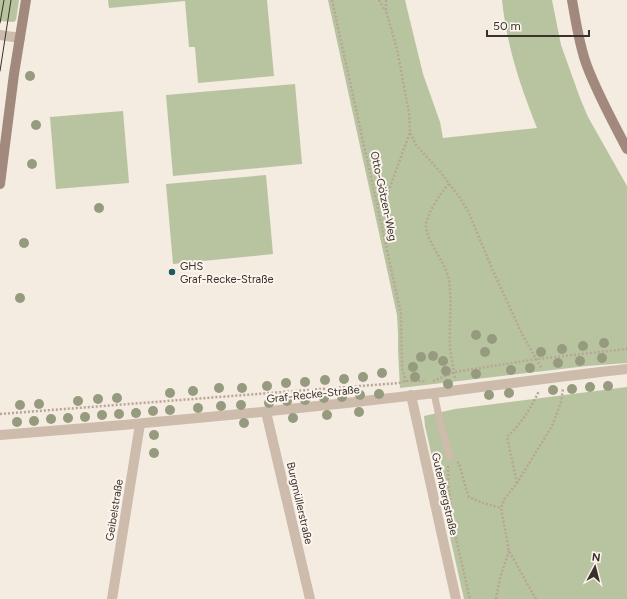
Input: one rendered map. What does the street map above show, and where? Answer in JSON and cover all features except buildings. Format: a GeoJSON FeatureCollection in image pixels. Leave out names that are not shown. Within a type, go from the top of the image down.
{"type":"FeatureCollection","features":[{"type":"Feature","properties":{"kind":"main road"},"geometry":{"type":"LineString","coordinates":[[0,184],[26,0]]}},
{"type":"Feature","properties":{"kind":"main road"},"geometry":{"type":"LineString","coordinates":[[572,0],[580,41],[587,66],[608,114],[627,149]]}},
{"type":"Feature","properties":{"kind":"street"},"geometry":{"type":"LineString","coordinates":[[0,35],[20,38]]}},
{"type":"Feature","properties":{"kind":"street","name":"Graf-Recke-Straße"},"geometry":{"type":"LineString","coordinates":[[0,435],[266,412],[627,369]]}},
{"type":"Feature","properties":{"kind":"street","name":"Gutenbergstraße"},"geometry":{"type":"LineString","coordinates":[[410,395],[456,599]]}},
{"type":"Feature","properties":{"kind":"street","name":"Burgmüllerstraße"},"geometry":{"type":"LineString","coordinates":[[266,412],[310,599]]}},
{"type":"Feature","properties":{"kind":"street","name":"Geibelstraße"},"geometry":{"type":"LineString","coordinates":[[112,599],[140,424]]}},
{"type":"Feature","properties":{"kind":"lane"},"geometry":{"type":"LineString","coordinates":[[434,393],[441,426],[450,456]]}},
{"type":"Feature","properties":{"kind":"path","name":"Otto-Götzen-Weg"},"geometry":{"type":"LineString","coordinates":[[332,0],[401,314],[402,368],[410,395]]}},
{"type":"Feature","properties":{"kind":"path"},"geometry":{"type":"LineString","coordinates":[[379,0],[386,11]]}},
{"type":"Feature","properties":{"kind":"path"},"geometry":{"type":"LineString","coordinates":[[386,0],[386,11],[397,49],[409,113],[410,132],[416,145],[460,198],[469,213],[493,271],[523,336],[537,359],[546,378],[532,405],[517,427],[507,437],[517,483]]}},
{"type":"Feature","properties":{"kind":"path"},"geometry":{"type":"LineString","coordinates":[[378,204],[389,190],[410,132]]}},
{"type":"Feature","properties":{"kind":"path"},"geometry":{"type":"LineString","coordinates":[[449,184],[444,189],[431,211],[426,226],[429,237],[440,257],[448,279],[451,359],[454,372],[455,390]]}},
{"type":"Feature","properties":{"kind":"path"},"geometry":{"type":"LineString","coordinates":[[0,414],[391,384],[406,381],[432,381],[454,372],[537,359],[627,349]]}},
{"type":"Feature","properties":{"kind":"path"},"geometry":{"type":"LineString","coordinates":[[536,599],[509,551],[501,508],[505,498],[517,483],[552,426],[561,403],[564,376]]}},
{"type":"Feature","properties":{"kind":"path"},"geometry":{"type":"LineString","coordinates":[[470,599],[451,512],[448,489],[448,466],[450,456],[459,463],[469,497],[501,508]]}},
{"type":"Feature","properties":{"kind":"path"},"geometry":{"type":"LineString","coordinates":[[496,599],[500,578],[509,551]]}},
{"type":"Feature","properties":{"kind":"green space"},"geometry":{"type":"Polygon","coordinates":[[[0,0],[19,0],[16,20],[14,22],[0,21],[0,0]]]}},
{"type":"Feature","properties":{"kind":"green space"},"geometry":{"type":"Polygon","coordinates":[[[108,0],[267,0],[274,76],[198,83],[195,47],[189,47],[185,1],[109,8],[108,0]]]}},
{"type":"Feature","properties":{"kind":"green space"},"geometry":{"type":"Polygon","coordinates":[[[328,0],[405,0],[423,74],[440,122],[443,138],[537,128],[515,66],[507,34],[502,0],[552,0],[561,45],[580,98],[588,117],[627,186],[627,363],[587,366],[400,388],[397,315],[328,0]]]}},
{"type":"Feature","properties":{"kind":"green space"},"geometry":{"type":"Polygon","coordinates":[[[295,84],[302,164],[173,176],[166,95],[295,84]]]}},
{"type":"Feature","properties":{"kind":"green space"},"geometry":{"type":"Polygon","coordinates":[[[123,111],[129,183],[56,189],[50,117],[123,111]]]}},
{"type":"Feature","properties":{"kind":"green space"},"geometry":{"type":"Polygon","coordinates":[[[266,175],[273,254],[173,264],[166,184],[266,175]]]}},
{"type":"Feature","properties":{"kind":"green space"},"geometry":{"type":"Polygon","coordinates":[[[627,387],[627,599],[464,599],[424,416],[455,409],[627,387]]]}},
{"type":"Feature","properties":{"kind":"tram line"},"geometry":{"type":"LineString","coordinates":[[0,23],[4,0]]}},
{"type":"Feature","properties":{"kind":"tram line"},"geometry":{"type":"LineString","coordinates":[[0,71],[11,0]]}},
{"type":"Feature","properties":{"kind":"place","name":"GHS Graf-Recke-Straße"},"geometry":{"type":"Point","coordinates":[172,272]}}]}
